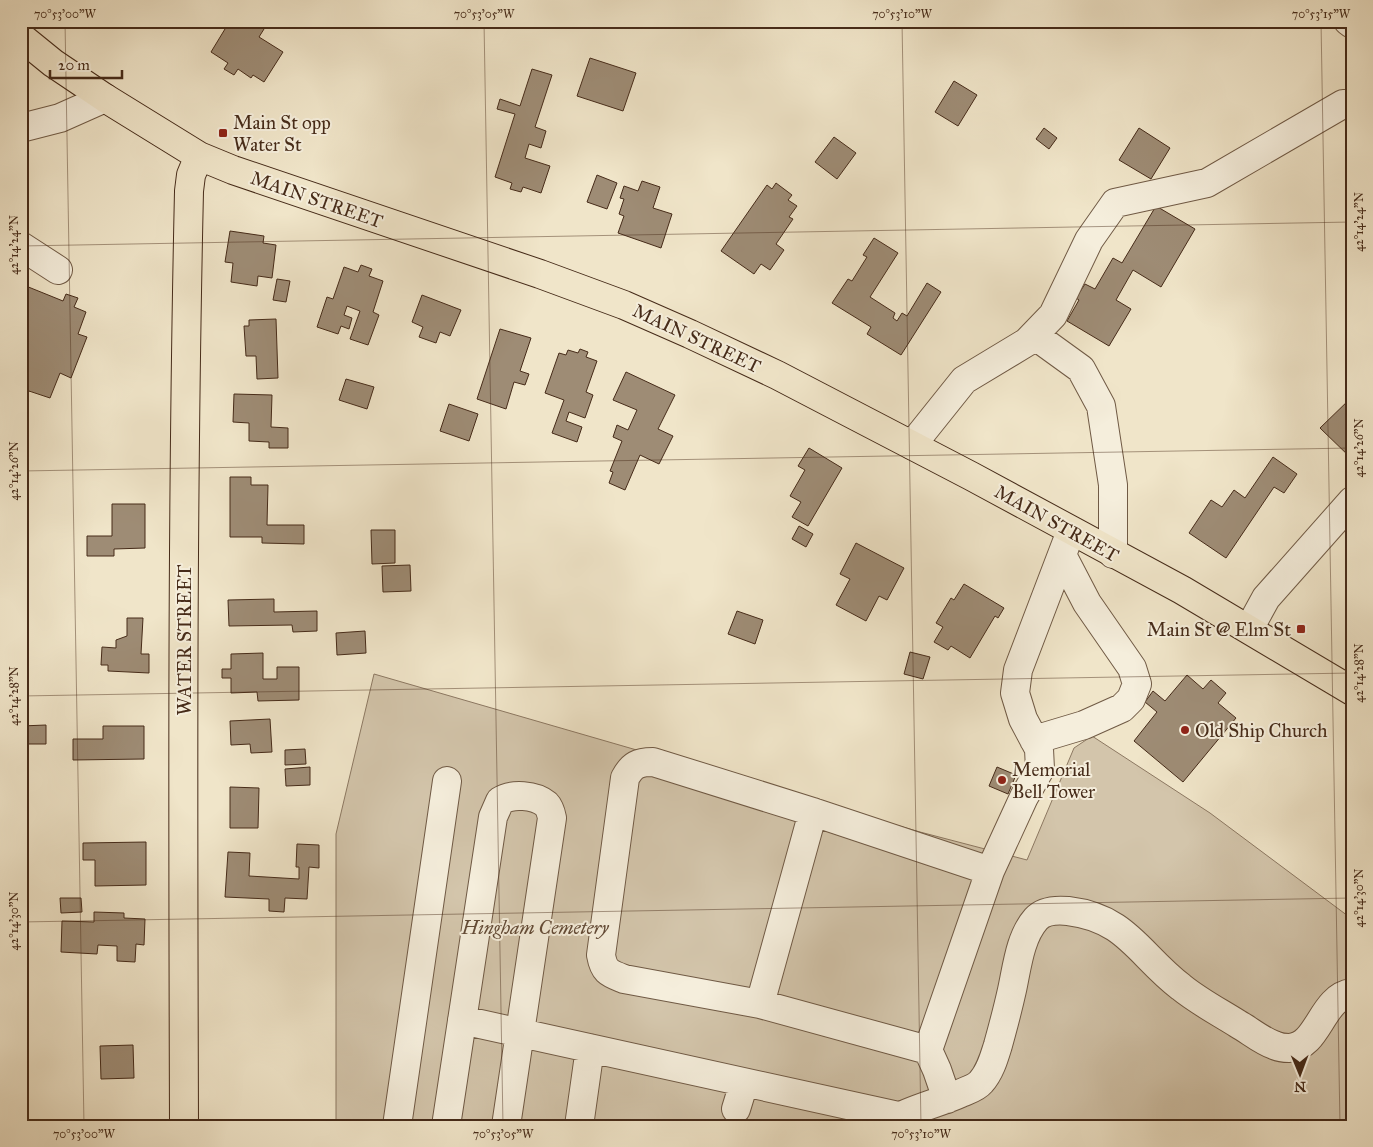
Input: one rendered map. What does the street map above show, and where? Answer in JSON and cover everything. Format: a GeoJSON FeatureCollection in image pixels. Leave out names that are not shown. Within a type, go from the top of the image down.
{"type":"FeatureCollection","features":[{"type":"Feature","properties":{"kind":"main road","name":"MAIN STREET"},"geometry":{"type":"LineString","coordinates":[[21,37],[53,63],[105,98],[199,156],[233,170],[540,274],[624,305],[777,375],[912,445],[1066,543],[1113,554],[1249,629],[1351,689]]}},
{"type":"Feature","properties":{"kind":"main road","name":"WATER STREET"},"geometry":{"type":"LineString","coordinates":[[184,1126],[185,372],[189,191],[191,175],[199,156]]}},
{"type":"Feature","properties":{"kind":"street"},"geometry":{"type":"LineString","coordinates":[[1348,21],[1352,24]]}},
{"type":"Feature","properties":{"kind":"street"},"geometry":{"type":"LineString","coordinates":[[21,128],[60,118],[105,98]]}},
{"type":"Feature","properties":{"kind":"street"},"geometry":{"type":"LineString","coordinates":[[912,445],[964,380],[1027,342],[1054,315],[1089,240],[1115,203],[1207,183],[1343,104],[1352,104]]}},
{"type":"Feature","properties":{"kind":"street"},"geometry":{"type":"LineString","coordinates":[[21,246],[58,270]]}},
{"type":"Feature","properties":{"kind":"street"},"geometry":{"type":"LineString","coordinates":[[1034,334],[1081,369],[1101,406],[1113,485],[1113,554]]}},
{"type":"Feature","properties":{"kind":"street"},"geometry":{"type":"LineString","coordinates":[[1249,629],[1266,598],[1352,501]]}},
{"type":"Feature","properties":{"kind":"street"},"geometry":{"type":"LineString","coordinates":[[947,1099],[928,1050],[990,871],[1024,797],[1040,769],[1039,749],[1022,719],[1015,693],[1018,670],[1066,543]]}},
{"type":"Feature","properties":{"kind":"street"},"geometry":{"type":"LineString","coordinates":[[1034,740],[1084,725],[1122,708],[1131,699],[1137,684],[1132,668],[1087,602],[1066,543]]}},
{"type":"Feature","properties":{"kind":"street"},"geometry":{"type":"LineString","coordinates":[[928,1050],[760,1004],[624,979],[610,974],[603,965],[601,955],[625,778],[629,770],[636,764],[652,762],[813,812],[990,871]]}},
{"type":"Feature","properties":{"kind":"street"},"geometry":{"type":"LineString","coordinates":[[397,1126],[447,781]]}},
{"type":"Feature","properties":{"kind":"street"},"geometry":{"type":"LineString","coordinates":[[446,1126],[496,809],[500,801],[514,796],[545,803],[549,808],[552,818],[552,828],[506,1126]]}},
{"type":"Feature","properties":{"kind":"street"},"geometry":{"type":"LineString","coordinates":[[760,1004],[813,812]]}},
{"type":"Feature","properties":{"kind":"street"},"geometry":{"type":"LineString","coordinates":[[462,1020],[744,1083],[892,1121],[973,1088],[986,1075],[1005,1020],[1022,948],[1037,918],[1047,912],[1058,910],[1078,912],[1102,920],[1120,929],[1182,988],[1272,1045],[1290,1048],[1306,1041],[1326,1011],[1337,1000],[1352,994]]}},
{"type":"Feature","properties":{"kind":"street"},"geometry":{"type":"LineString","coordinates":[[579,1126],[590,1048]]}},
{"type":"Feature","properties":{"kind":"street"},"geometry":{"type":"LineString","coordinates":[[736,1109],[744,1083]]}},
{"type":"Feature","properties":{"kind":"green space","name":"Hingham Cemetery"},"geometry":{"type":"Polygon","coordinates":[[[374,674],[920,832],[1027,860],[1074,748],[1092,736],[1210,813],[1352,919],[1352,1126],[336,1126],[336,834],[374,674]]]}},
{"type":"Feature","properties":{"kind":"building"},"geometry":{"type":"Polygon","coordinates":[[[221,21],[269,21],[259,37],[283,52],[264,82],[253,75],[251,78],[238,69],[234,75],[224,69],[228,63],[211,52],[225,29],[219,25],[221,21]]]}},
{"type":"Feature","properties":{"kind":"building"},"geometry":{"type":"Polygon","coordinates":[[[590,58],[636,73],[623,111],[577,96],[590,58]]]}},
{"type":"Feature","properties":{"kind":"building"},"geometry":{"type":"Polygon","coordinates":[[[532,69],[552,75],[535,127],[546,131],[541,148],[529,144],[525,158],[550,166],[541,193],[523,187],[521,192],[510,189],[512,183],[495,177],[515,114],[497,109],[500,99],[520,106],[532,69]]]}},
{"type":"Feature","properties":{"kind":"building"},"geometry":{"type":"Polygon","coordinates":[[[954,81],[977,95],[958,126],[935,112],[954,81]]]}},
{"type":"Feature","properties":{"kind":"building"},"geometry":{"type":"Polygon","coordinates":[[[1044,128],[1057,138],[1049,149],[1036,139],[1044,128]]]}},
{"type":"Feature","properties":{"kind":"building"},"geometry":{"type":"Polygon","coordinates":[[[1139,128],[1170,148],[1151,179],[1119,160],[1139,128]]]}},
{"type":"Feature","properties":{"kind":"building"},"geometry":{"type":"Polygon","coordinates":[[[834,137],[856,153],[837,179],[815,162],[834,137]]]}},
{"type":"Feature","properties":{"kind":"building"},"geometry":{"type":"Polygon","coordinates":[[[597,175],[617,183],[607,209],[587,202],[597,175]]]}},
{"type":"Feature","properties":{"kind":"building"},"geometry":{"type":"Polygon","coordinates":[[[642,181],[660,187],[653,208],[672,214],[661,248],[618,233],[624,216],[619,214],[624,199],[620,198],[624,186],[638,191],[642,181]]]}},
{"type":"Feature","properties":{"kind":"building"},"geometry":{"type":"Polygon","coordinates":[[[776,183],[792,195],[788,200],[797,206],[789,217],[793,219],[776,244],[784,250],[770,270],[761,264],[754,274],[721,251],[767,185],[772,189],[776,183]]]}},
{"type":"Feature","properties":{"kind":"building"},"geometry":{"type":"Polygon","coordinates":[[[1156,206],[1195,229],[1161,287],[1133,270],[1116,300],[1131,309],[1109,346],[1067,321],[1079,300],[1076,298],[1085,284],[1095,289],[1113,258],[1122,263],[1156,206]]]}},
{"type":"Feature","properties":{"kind":"building"},"geometry":{"type":"Polygon","coordinates":[[[230,231],[264,236],[263,243],[276,245],[272,278],[258,276],[257,286],[231,282],[233,263],[225,262],[230,231]]]}},
{"type":"Feature","properties":{"kind":"building"},"geometry":{"type":"Polygon","coordinates":[[[874,238],[898,253],[870,297],[895,313],[893,318],[897,321],[902,313],[907,316],[927,283],[941,292],[901,355],[867,334],[871,327],[832,303],[848,279],[852,281],[867,257],[863,255],[874,238]]]}},
{"type":"Feature","properties":{"kind":"building"},"geometry":{"type":"Polygon","coordinates":[[[361,265],[372,269],[369,276],[383,281],[373,312],[379,315],[368,345],[350,339],[360,311],[347,306],[344,315],[352,318],[349,329],[341,326],[338,334],[317,327],[327,297],[333,299],[344,267],[358,272],[361,265]]]}},
{"type":"Feature","properties":{"kind":"building"},"geometry":{"type":"Polygon","coordinates":[[[277,279],[290,281],[286,302],[273,300],[277,279]]]}},
{"type":"Feature","properties":{"kind":"building"},"geometry":{"type":"Polygon","coordinates":[[[21,284],[63,301],[66,294],[78,298],[74,307],[86,312],[78,334],[87,337],[71,378],[60,373],[50,398],[29,391],[21,412],[21,284]]]}},
{"type":"Feature","properties":{"kind":"building"},"geometry":{"type":"Polygon","coordinates":[[[422,295],[461,310],[450,336],[440,332],[436,343],[419,337],[423,327],[412,322],[422,295]]]}},
{"type":"Feature","properties":{"kind":"building"},"geometry":{"type":"Polygon","coordinates":[[[276,319],[278,378],[257,379],[256,356],[246,356],[244,326],[249,326],[249,320],[276,319]]]}},
{"type":"Feature","properties":{"kind":"building"},"geometry":{"type":"Polygon","coordinates":[[[500,329],[531,338],[520,371],[529,374],[525,385],[514,382],[506,409],[477,399],[500,329]]]}},
{"type":"Feature","properties":{"kind":"building"},"geometry":{"type":"Polygon","coordinates":[[[580,349],[588,352],[586,357],[597,361],[586,392],[593,395],[585,418],[569,412],[566,421],[582,427],[577,442],[552,433],[564,400],[545,393],[559,353],[566,355],[568,350],[578,353],[580,349]]]}},
{"type":"Feature","properties":{"kind":"building"},"geometry":{"type":"Polygon","coordinates":[[[626,372],[675,395],[658,429],[673,436],[659,464],[640,455],[625,490],[609,483],[613,472],[610,471],[622,441],[613,437],[617,425],[628,430],[637,410],[613,400],[626,372]]]}},
{"type":"Feature","properties":{"kind":"building"},"geometry":{"type":"Polygon","coordinates":[[[346,379],[374,387],[367,409],[339,400],[346,379]]]}},
{"type":"Feature","properties":{"kind":"building"},"geometry":{"type":"Polygon","coordinates":[[[234,394],[272,395],[271,427],[288,428],[288,448],[269,448],[269,442],[249,441],[249,423],[233,422],[234,394]]]}},
{"type":"Feature","properties":{"kind":"building"},"geometry":{"type":"Polygon","coordinates":[[[1352,397],[1352,459],[1320,428],[1352,397]]]}},
{"type":"Feature","properties":{"kind":"building"},"geometry":{"type":"Polygon","coordinates":[[[449,404],[478,414],[469,441],[440,431],[449,404]]]}},
{"type":"Feature","properties":{"kind":"building"},"geometry":{"type":"Polygon","coordinates":[[[809,448],[842,468],[808,526],[792,517],[801,502],[790,496],[805,470],[798,466],[809,448]]]}},
{"type":"Feature","properties":{"kind":"building"},"geometry":{"type":"Polygon","coordinates":[[[1273,457],[1297,474],[1284,493],[1274,487],[1226,558],[1189,533],[1211,500],[1222,507],[1234,490],[1245,498],[1273,457]]]}},
{"type":"Feature","properties":{"kind":"building"},"geometry":{"type":"Polygon","coordinates":[[[230,477],[251,477],[251,485],[268,485],[267,525],[304,525],[304,544],[262,543],[262,537],[230,537],[230,477]]]}},
{"type":"Feature","properties":{"kind":"building"},"geometry":{"type":"Polygon","coordinates":[[[112,504],[145,504],[145,548],[114,549],[114,556],[87,556],[87,536],[112,536],[112,504]]]}},
{"type":"Feature","properties":{"kind":"building"},"geometry":{"type":"Polygon","coordinates":[[[799,526],[813,534],[806,547],[792,539],[799,526]]]}},
{"type":"Feature","properties":{"kind":"building"},"geometry":{"type":"Polygon","coordinates":[[[371,530],[395,530],[395,563],[372,564],[371,530]]]}},
{"type":"Feature","properties":{"kind":"building"},"geometry":{"type":"Polygon","coordinates":[[[856,543],[904,568],[887,600],[879,596],[866,621],[836,605],[850,579],[840,574],[856,543]]]}},
{"type":"Feature","properties":{"kind":"building"},"geometry":{"type":"Polygon","coordinates":[[[410,565],[411,591],[383,592],[382,566],[410,565]]]}},
{"type":"Feature","properties":{"kind":"building"},"geometry":{"type":"Polygon","coordinates":[[[964,584],[1004,608],[998,618],[995,616],[970,658],[951,646],[948,650],[934,642],[943,627],[936,623],[951,598],[954,600],[964,584]]]}},
{"type":"Feature","properties":{"kind":"building"},"geometry":{"type":"Polygon","coordinates":[[[274,599],[274,612],[317,611],[317,631],[293,632],[292,625],[229,626],[228,600],[274,599]]]}},
{"type":"Feature","properties":{"kind":"building"},"geometry":{"type":"Polygon","coordinates":[[[737,611],[763,620],[755,644],[728,634],[737,611]]]}},
{"type":"Feature","properties":{"kind":"building"},"geometry":{"type":"Polygon","coordinates":[[[127,618],[143,618],[141,654],[149,654],[149,673],[108,671],[108,665],[101,665],[102,647],[116,648],[116,640],[127,636],[127,618]]]}},
{"type":"Feature","properties":{"kind":"building"},"geometry":{"type":"Polygon","coordinates":[[[365,631],[366,653],[337,655],[336,633],[365,631]]]}},
{"type":"Feature","properties":{"kind":"building"},"geometry":{"type":"Polygon","coordinates":[[[910,652],[930,657],[923,679],[904,674],[910,652]]]}},
{"type":"Feature","properties":{"kind":"building"},"geometry":{"type":"Polygon","coordinates":[[[263,653],[263,679],[277,679],[277,667],[299,667],[299,700],[258,701],[257,692],[231,693],[231,678],[222,678],[222,669],[231,669],[231,654],[263,653]]]}},
{"type":"Feature","properties":{"kind":"building","name":"Old Ship Church"},"geometry":{"type":"Polygon","coordinates":[[[1187,675],[1203,689],[1211,680],[1226,693],[1218,703],[1236,718],[1183,782],[1134,741],[1157,712],[1145,702],[1153,691],[1165,701],[1187,675]]]}},
{"type":"Feature","properties":{"kind":"building"},"geometry":{"type":"Polygon","coordinates":[[[270,719],[272,752],[251,753],[250,744],[231,745],[230,721],[270,719]]]}},
{"type":"Feature","properties":{"kind":"building"},"geometry":{"type":"Polygon","coordinates":[[[46,725],[46,744],[21,744],[21,726],[46,725]]]}},
{"type":"Feature","properties":{"kind":"building"},"geometry":{"type":"Polygon","coordinates":[[[103,726],[144,726],[144,759],[73,760],[73,739],[103,739],[103,726]]]}},
{"type":"Feature","properties":{"kind":"building"},"geometry":{"type":"Polygon","coordinates":[[[305,749],[306,764],[285,765],[285,750],[305,749]]]}},
{"type":"Feature","properties":{"kind":"building"},"geometry":{"type":"Polygon","coordinates":[[[310,767],[310,785],[286,786],[285,769],[310,767]]]}},
{"type":"Feature","properties":{"kind":"building","name":"Memorial Bell Tower"},"geometry":{"type":"Polygon","coordinates":[[[997,767],[1016,775],[1008,794],[989,786],[997,767]]]}},
{"type":"Feature","properties":{"kind":"building"},"geometry":{"type":"Polygon","coordinates":[[[230,787],[259,788],[258,828],[230,828],[230,787]]]}},
{"type":"Feature","properties":{"kind":"building"},"geometry":{"type":"Polygon","coordinates":[[[146,842],[146,885],[95,886],[95,860],[83,860],[83,843],[146,842]]]}},
{"type":"Feature","properties":{"kind":"building"},"geometry":{"type":"Polygon","coordinates":[[[297,844],[319,845],[319,868],[309,867],[307,899],[285,898],[284,912],[269,911],[269,899],[225,897],[228,852],[250,853],[249,876],[299,879],[299,867],[296,867],[297,844]]]}},
{"type":"Feature","properties":{"kind":"building"},"geometry":{"type":"Polygon","coordinates":[[[60,898],[81,898],[82,912],[61,913],[60,898]]]}},
{"type":"Feature","properties":{"kind":"building"},"geometry":{"type":"Polygon","coordinates":[[[94,912],[124,913],[124,918],[145,919],[144,945],[136,944],[135,962],[117,961],[117,946],[98,945],[97,954],[61,952],[62,921],[94,922],[94,912]]]}},
{"type":"Feature","properties":{"kind":"building"},"geometry":{"type":"Polygon","coordinates":[[[21,986],[27,986],[25,1011],[21,1011],[21,986]]]}},
{"type":"Feature","properties":{"kind":"building"},"geometry":{"type":"Polygon","coordinates":[[[133,1045],[134,1078],[101,1079],[100,1046],[133,1045]]]}},
{"type":"Feature","properties":{"kind":"place","name":"Main St opp Water St"},"geometry":{"type":"Point","coordinates":[223,133]}},
{"type":"Feature","properties":{"kind":"place","name":"Main St @ Elm St"},"geometry":{"type":"Point","coordinates":[1301,629]}},
{"type":"Feature","properties":{"kind":"place","name":"Old Ship Church"},"geometry":{"type":"Point","coordinates":[1185,730]}},
{"type":"Feature","properties":{"kind":"place","name":"Memorial Bell Tower"},"geometry":{"type":"Point","coordinates":[1002,780]}}]}
